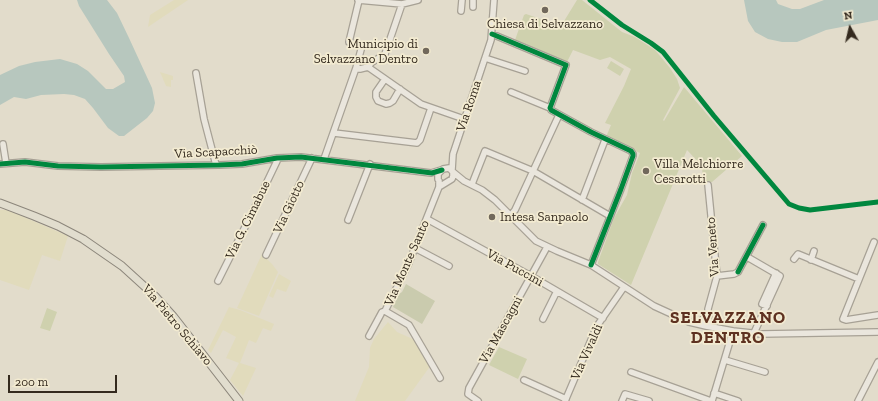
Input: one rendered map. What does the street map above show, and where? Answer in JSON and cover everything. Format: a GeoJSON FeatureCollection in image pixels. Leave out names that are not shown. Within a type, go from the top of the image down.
{"type":"FeatureCollection","features":[{"type":"Feature","properties":{"kind":"main road","name":"Via Pietro Schiavo"},"geometry":{"type":"LineString","coordinates":[[2,205],[34,216],[77,236],[122,266],[155,296],[173,316],[239,401]]}},
{"type":"Feature","properties":{"kind":"street"},"geometry":{"type":"LineString","coordinates":[[324,159],[356,68],[362,46],[349,42],[358,0],[402,4],[418,0]]}},
{"type":"Feature","properties":{"kind":"street"},"geometry":{"type":"LineString","coordinates":[[461,11],[462,0]]}},
{"type":"Feature","properties":{"kind":"street"},"geometry":{"type":"LineString","coordinates":[[473,0],[473,7]]}},
{"type":"Feature","properties":{"kind":"street","name":"Via Roma"},"geometry":{"type":"LineString","coordinates":[[452,171],[453,154],[492,34],[494,0]]}},
{"type":"Feature","properties":{"kind":"street"},"geometry":{"type":"LineString","coordinates":[[356,68],[360,69],[368,67],[371,63],[385,54],[402,4]]}},
{"type":"Feature","properties":{"kind":"street"},"geometry":{"type":"LineString","coordinates":[[492,34],[566,65],[550,108]]}},
{"type":"Feature","properties":{"kind":"street"},"geometry":{"type":"LineString","coordinates":[[485,58],[525,71]]}},
{"type":"Feature","properties":{"kind":"street"},"geometry":{"type":"LineString","coordinates":[[368,67],[422,104],[464,119]]}},
{"type":"Feature","properties":{"kind":"street"},"geometry":{"type":"LineString","coordinates":[[196,73],[204,119],[216,165]]}},
{"type":"Feature","properties":{"kind":"street"},"geometry":{"type":"LineString","coordinates":[[385,79],[376,92],[378,101],[386,104],[390,103],[393,101],[400,89]]}},
{"type":"Feature","properties":{"kind":"street"},"geometry":{"type":"LineString","coordinates":[[511,92],[550,108],[559,115],[605,140],[631,151],[633,156],[591,265]]}},
{"type":"Feature","properties":{"kind":"street"},"geometry":{"type":"LineString","coordinates":[[334,133],[417,143],[420,140],[431,108]]}},
{"type":"Feature","properties":{"kind":"street"},"geometry":{"type":"LineString","coordinates":[[511,215],[515,210],[559,115]]}},
{"type":"Feature","properties":{"kind":"street"},"geometry":{"type":"LineString","coordinates":[[582,200],[605,140]]}},
{"type":"Feature","properties":{"kind":"street"},"geometry":{"type":"LineString","coordinates":[[3,144],[3,164]]}},
{"type":"Feature","properties":{"kind":"street"},"geometry":{"type":"LineString","coordinates":[[472,184],[485,151],[533,171],[610,216]]}},
{"type":"Feature","properties":{"kind":"street","name":"Via Roma"},"geometry":{"type":"LineString","coordinates":[[442,170],[453,154]]}},
{"type":"Feature","properties":{"kind":"street","name":"Via Scapacchiò"},"geometry":{"type":"LineString","coordinates":[[3,164],[25,162],[58,166],[101,167],[216,165],[242,164],[277,158],[294,157],[370,164],[432,173],[442,170]]}},
{"type":"Feature","properties":{"kind":"street","name":"Via G. Cimabue"},"geometry":{"type":"LineString","coordinates":[[218,281],[254,209],[277,161],[277,158]]}},
{"type":"Feature","properties":{"kind":"street","name":"Via Giotto"},"geometry":{"type":"LineString","coordinates":[[266,256],[312,158]]}},
{"type":"Feature","properties":{"kind":"street"},"geometry":{"type":"LineString","coordinates":[[348,220],[370,164]]}},
{"type":"Feature","properties":{"kind":"street"},"geometry":{"type":"LineString","coordinates":[[440,183],[438,174],[447,168],[464,181]]}},
{"type":"Feature","properties":{"kind":"street"},"geometry":{"type":"LineString","coordinates":[[450,180],[453,176],[452,171]]}},
{"type":"Feature","properties":{"kind":"street"},"geometry":{"type":"LineString","coordinates":[[432,173],[440,183]]}},
{"type":"Feature","properties":{"kind":"street"},"geometry":{"type":"LineString","coordinates":[[440,183],[450,180],[464,181],[472,184],[495,200],[531,236],[546,246],[591,265],[654,306],[685,319],[705,321],[720,328],[733,331],[754,333],[878,332]]}},
{"type":"Feature","properties":{"kind":"street","name":"Via Monte Santo"},"geometry":{"type":"LineString","coordinates":[[369,336],[382,312],[385,311],[416,248],[440,183]]}},
{"type":"Feature","properties":{"kind":"street","name":"Via Veneto"},"geometry":{"type":"LineString","coordinates":[[705,321],[717,276],[708,185]]}},
{"type":"Feature","properties":{"kind":"street","name":"Via Puccini"},"geometry":{"type":"LineString","coordinates":[[427,219],[531,276],[603,318]]}},
{"type":"Feature","properties":{"kind":"street"},"geometry":{"type":"LineString","coordinates":[[717,276],[734,274],[738,272],[763,225]]}},
{"type":"Feature","properties":{"kind":"street"},"geometry":{"type":"LineString","coordinates":[[874,242],[844,316],[844,320],[878,316]]}},
{"type":"Feature","properties":{"kind":"street","name":"Via Mascagni"},"geometry":{"type":"LineString","coordinates":[[478,401],[470,396],[468,388],[531,276],[546,246]]}},
{"type":"Feature","properties":{"kind":"street"},"geometry":{"type":"LineString","coordinates":[[416,248],[449,266]]}},
{"type":"Feature","properties":{"kind":"street"},"geometry":{"type":"LineString","coordinates":[[811,260],[814,251]]}},
{"type":"Feature","properties":{"kind":"street"},"geometry":{"type":"LineString","coordinates":[[794,259],[798,254],[859,280]]}},
{"type":"Feature","properties":{"kind":"street"},"geometry":{"type":"LineString","coordinates":[[749,258],[776,273],[762,304],[767,306],[754,333]]}},
{"type":"Feature","properties":{"kind":"street","name":"Via Vivaldi"},"geometry":{"type":"LineString","coordinates":[[524,380],[566,400],[598,326],[624,287]]}},
{"type":"Feature","properties":{"kind":"street"},"geometry":{"type":"LineString","coordinates":[[543,319],[557,291]]}},
{"type":"Feature","properties":{"kind":"street"},"geometry":{"type":"LineString","coordinates":[[385,311],[408,324],[440,378]]}},
{"type":"Feature","properties":{"kind":"street"},"geometry":{"type":"LineString","coordinates":[[871,332],[878,328]]}},
{"type":"Feature","properties":{"kind":"street"},"geometry":{"type":"LineString","coordinates":[[631,372],[711,401],[733,331]]}},
{"type":"Feature","properties":{"kind":"street"},"geometry":{"type":"LineString","coordinates":[[725,360],[765,372]]}},
{"type":"Feature","properties":{"kind":"street"},"geometry":{"type":"LineString","coordinates":[[858,401],[876,369],[878,362]]}},
{"type":"Feature","properties":{"kind":"street"},"geometry":{"type":"LineString","coordinates":[[714,393],[738,401]]}},
{"type":"Feature","properties":{"kind":"street"},"geometry":{"type":"LineString","coordinates":[[622,401],[625,394],[649,401]]}},
{"type":"Feature","properties":{"kind":"shaded area"},"geometry":{"type":"Polygon","coordinates":[[[77,0],[107,0],[117,13],[152,88],[155,103],[153,111],[147,118],[124,136],[119,136],[108,128],[85,99],[74,95],[41,95],[26,99],[14,97],[0,105],[0,75],[19,66],[35,62],[60,59],[77,64],[88,71],[106,89],[113,89],[125,82],[124,76],[79,6],[77,0]]]}},
{"type":"Feature","properties":{"kind":"shaded area"},"geometry":{"type":"Polygon","coordinates":[[[174,0],[188,0],[148,27],[150,15],[174,0]]]}},
{"type":"Feature","properties":{"kind":"shaded area"},"geometry":{"type":"Polygon","coordinates":[[[744,0],[776,0],[778,4],[792,9],[800,9],[824,0],[878,0],[878,20],[826,30],[797,42],[782,42],[768,39],[755,32],[748,21],[744,0]]]}},
{"type":"Feature","properties":{"kind":"shaded area"},"geometry":{"type":"Polygon","coordinates":[[[160,72],[173,76],[173,80],[171,80],[171,87],[166,86],[160,72]]]}},
{"type":"Feature","properties":{"kind":"shaded area"},"geometry":{"type":"Polygon","coordinates":[[[0,210],[6,210],[17,214],[68,236],[60,261],[42,255],[29,290],[0,280],[0,210]]]}},
{"type":"Feature","properties":{"kind":"shaded area"},"geometry":{"type":"Polygon","coordinates":[[[262,254],[278,272],[259,316],[237,308],[262,254]]]}},
{"type":"Feature","properties":{"kind":"shaded area"},"geometry":{"type":"Polygon","coordinates":[[[279,274],[291,281],[286,292],[277,289],[273,298],[269,296],[279,274]]]}},
{"type":"Feature","properties":{"kind":"shaded area"},"geometry":{"type":"Polygon","coordinates":[[[229,307],[274,324],[271,331],[263,328],[256,343],[249,340],[240,363],[256,368],[243,396],[230,380],[239,363],[226,358],[236,337],[223,330],[211,353],[208,350],[229,307]]]}},
{"type":"Feature","properties":{"kind":"shaded area"},"geometry":{"type":"Polygon","coordinates":[[[388,322],[397,332],[417,341],[431,365],[405,401],[355,401],[369,367],[370,348],[374,339],[388,322]]]}},
{"type":"Feature","properties":{"kind":"green space"},"geometry":{"type":"Polygon","coordinates":[[[577,0],[582,0],[622,32],[635,37],[655,50],[670,68],[677,79],[680,88],[663,120],[664,121],[684,87],[742,156],[712,182],[703,182],[702,166],[687,150],[631,285],[598,264],[598,262],[614,218],[627,195],[632,173],[640,153],[606,137],[611,125],[605,123],[631,69],[610,57],[600,60],[573,50],[567,62],[515,40],[524,15],[526,14],[561,26],[577,0]]]}},
{"type":"Feature","properties":{"kind":"green space"},"geometry":{"type":"Polygon","coordinates":[[[611,61],[624,69],[620,76],[607,68],[611,61]]]}},
{"type":"Feature","properties":{"kind":"green space"},"geometry":{"type":"Polygon","coordinates":[[[406,284],[435,301],[422,324],[393,307],[406,284]]]}},
{"type":"Feature","properties":{"kind":"green space"},"geometry":{"type":"Polygon","coordinates":[[[47,308],[57,312],[50,331],[40,328],[47,308]]]}},
{"type":"Feature","properties":{"kind":"green space"},"geometry":{"type":"Polygon","coordinates":[[[499,347],[527,359],[518,379],[489,365],[499,347]]]}},
{"type":"Feature","properties":{"kind":"cycle path"},"geometry":{"type":"LineString","coordinates":[[590,0],[622,25],[663,52],[714,116],[789,204],[810,210],[878,202]]}},
{"type":"Feature","properties":{"kind":"cycle path"},"geometry":{"type":"LineString","coordinates":[[492,34],[566,65],[550,108],[551,110],[591,132],[631,151],[633,154],[591,265]]}},
{"type":"Feature","properties":{"kind":"cycle path"},"geometry":{"type":"LineString","coordinates":[[0,164],[25,162],[58,166],[101,167],[219,165],[242,164],[277,158],[301,157],[432,173],[442,170]]}},
{"type":"Feature","properties":{"kind":"cycle path"},"geometry":{"type":"LineString","coordinates":[[738,272],[763,225]]}},
{"type":"Feature","properties":{"kind":"place","name":"Chiesa di Selvazzano"},"geometry":{"type":"Point","coordinates":[545,10]}},
{"type":"Feature","properties":{"kind":"place","name":"Municipio di Selvazzano Dentro"},"geometry":{"type":"Point","coordinates":[426,51]}},
{"type":"Feature","properties":{"kind":"place","name":"Villa Melchiorre Cesarotti"},"geometry":{"type":"Point","coordinates":[646,171]}},
{"type":"Feature","properties":{"kind":"place","name":"Intesa Sanpaolo"},"geometry":{"type":"Point","coordinates":[492,217]}},
{"type":"Feature","properties":{"kind":"district","name":"SELVAZZANO DENTRO"},"geometry":{"type":"Point","coordinates":[728,328]}}]}
